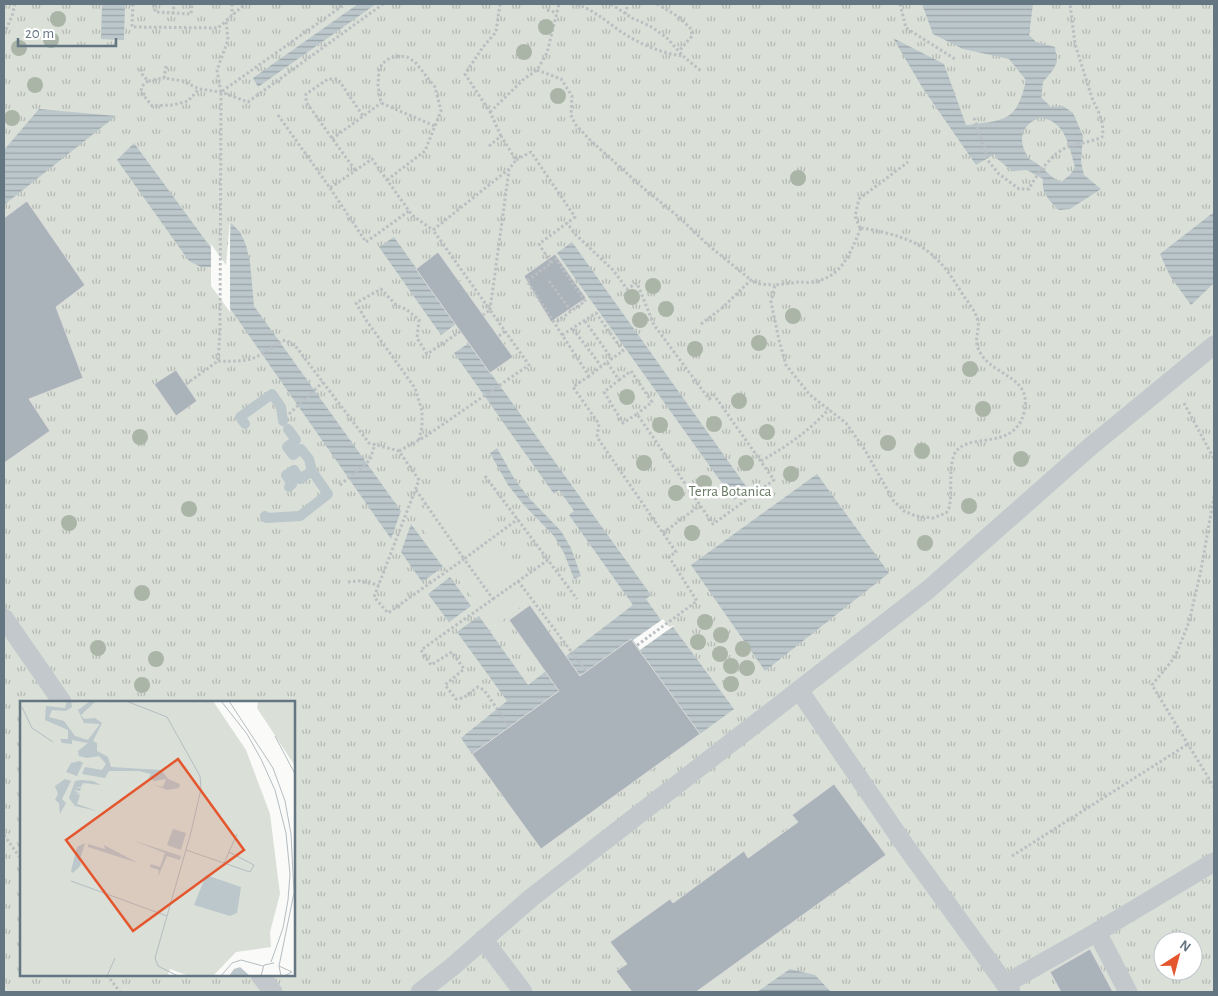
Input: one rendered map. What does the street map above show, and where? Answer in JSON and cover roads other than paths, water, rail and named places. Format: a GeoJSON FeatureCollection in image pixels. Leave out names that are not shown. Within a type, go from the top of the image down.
{"type":"FeatureCollection","features":[{"type":"Feature","properties":{"kind":"lane"},"geometry":{"type":"LineString","coordinates":[[420,992],[531,898],[929,589],[1091,446],[1214,345]]}},
{"type":"Feature","properties":{"kind":"lane"},"geometry":{"type":"LineString","coordinates":[[4,618],[61,701]]}},
{"type":"Feature","properties":{"kind":"lane"},"geometry":{"type":"LineString","coordinates":[[799,690],[904,844],[1008,988],[1214,862]]}},
{"type":"Feature","properties":{"kind":"lane"},"geometry":{"type":"LineString","coordinates":[[1097,932],[1128,992]]}},
{"type":"Feature","properties":{"kind":"lane"},"geometry":{"type":"LineString","coordinates":[[483,939],[523,992]]}},
{"type":"Feature","properties":{"kind":"lane"},"geometry":{"type":"LineString","coordinates":[[261,976],[273,992]]}},
{"type":"Feature","properties":{"kind":"waterway"},"geometry":{"type":"LineString","coordinates":[[245,424],[240,417],[272,394],[281,407],[283,421]]}},
{"type":"Feature","properties":{"kind":"waterway"},"geometry":{"type":"LineString","coordinates":[[288,429],[296,440],[287,447],[293,455],[301,449],[309,459],[312,471]]}},
{"type":"Feature","properties":{"kind":"waterway"},"geometry":{"type":"LineString","coordinates":[[265,516],[266,518],[300,516],[328,494],[312,471],[300,479],[294,470],[286,475],[292,484],[289,487]]}},
{"type":"Feature","properties":{"kind":"park label","name":"Terra Botanica"},"geometry":{"type":"Point","coordinates":[730,491]}}]}
